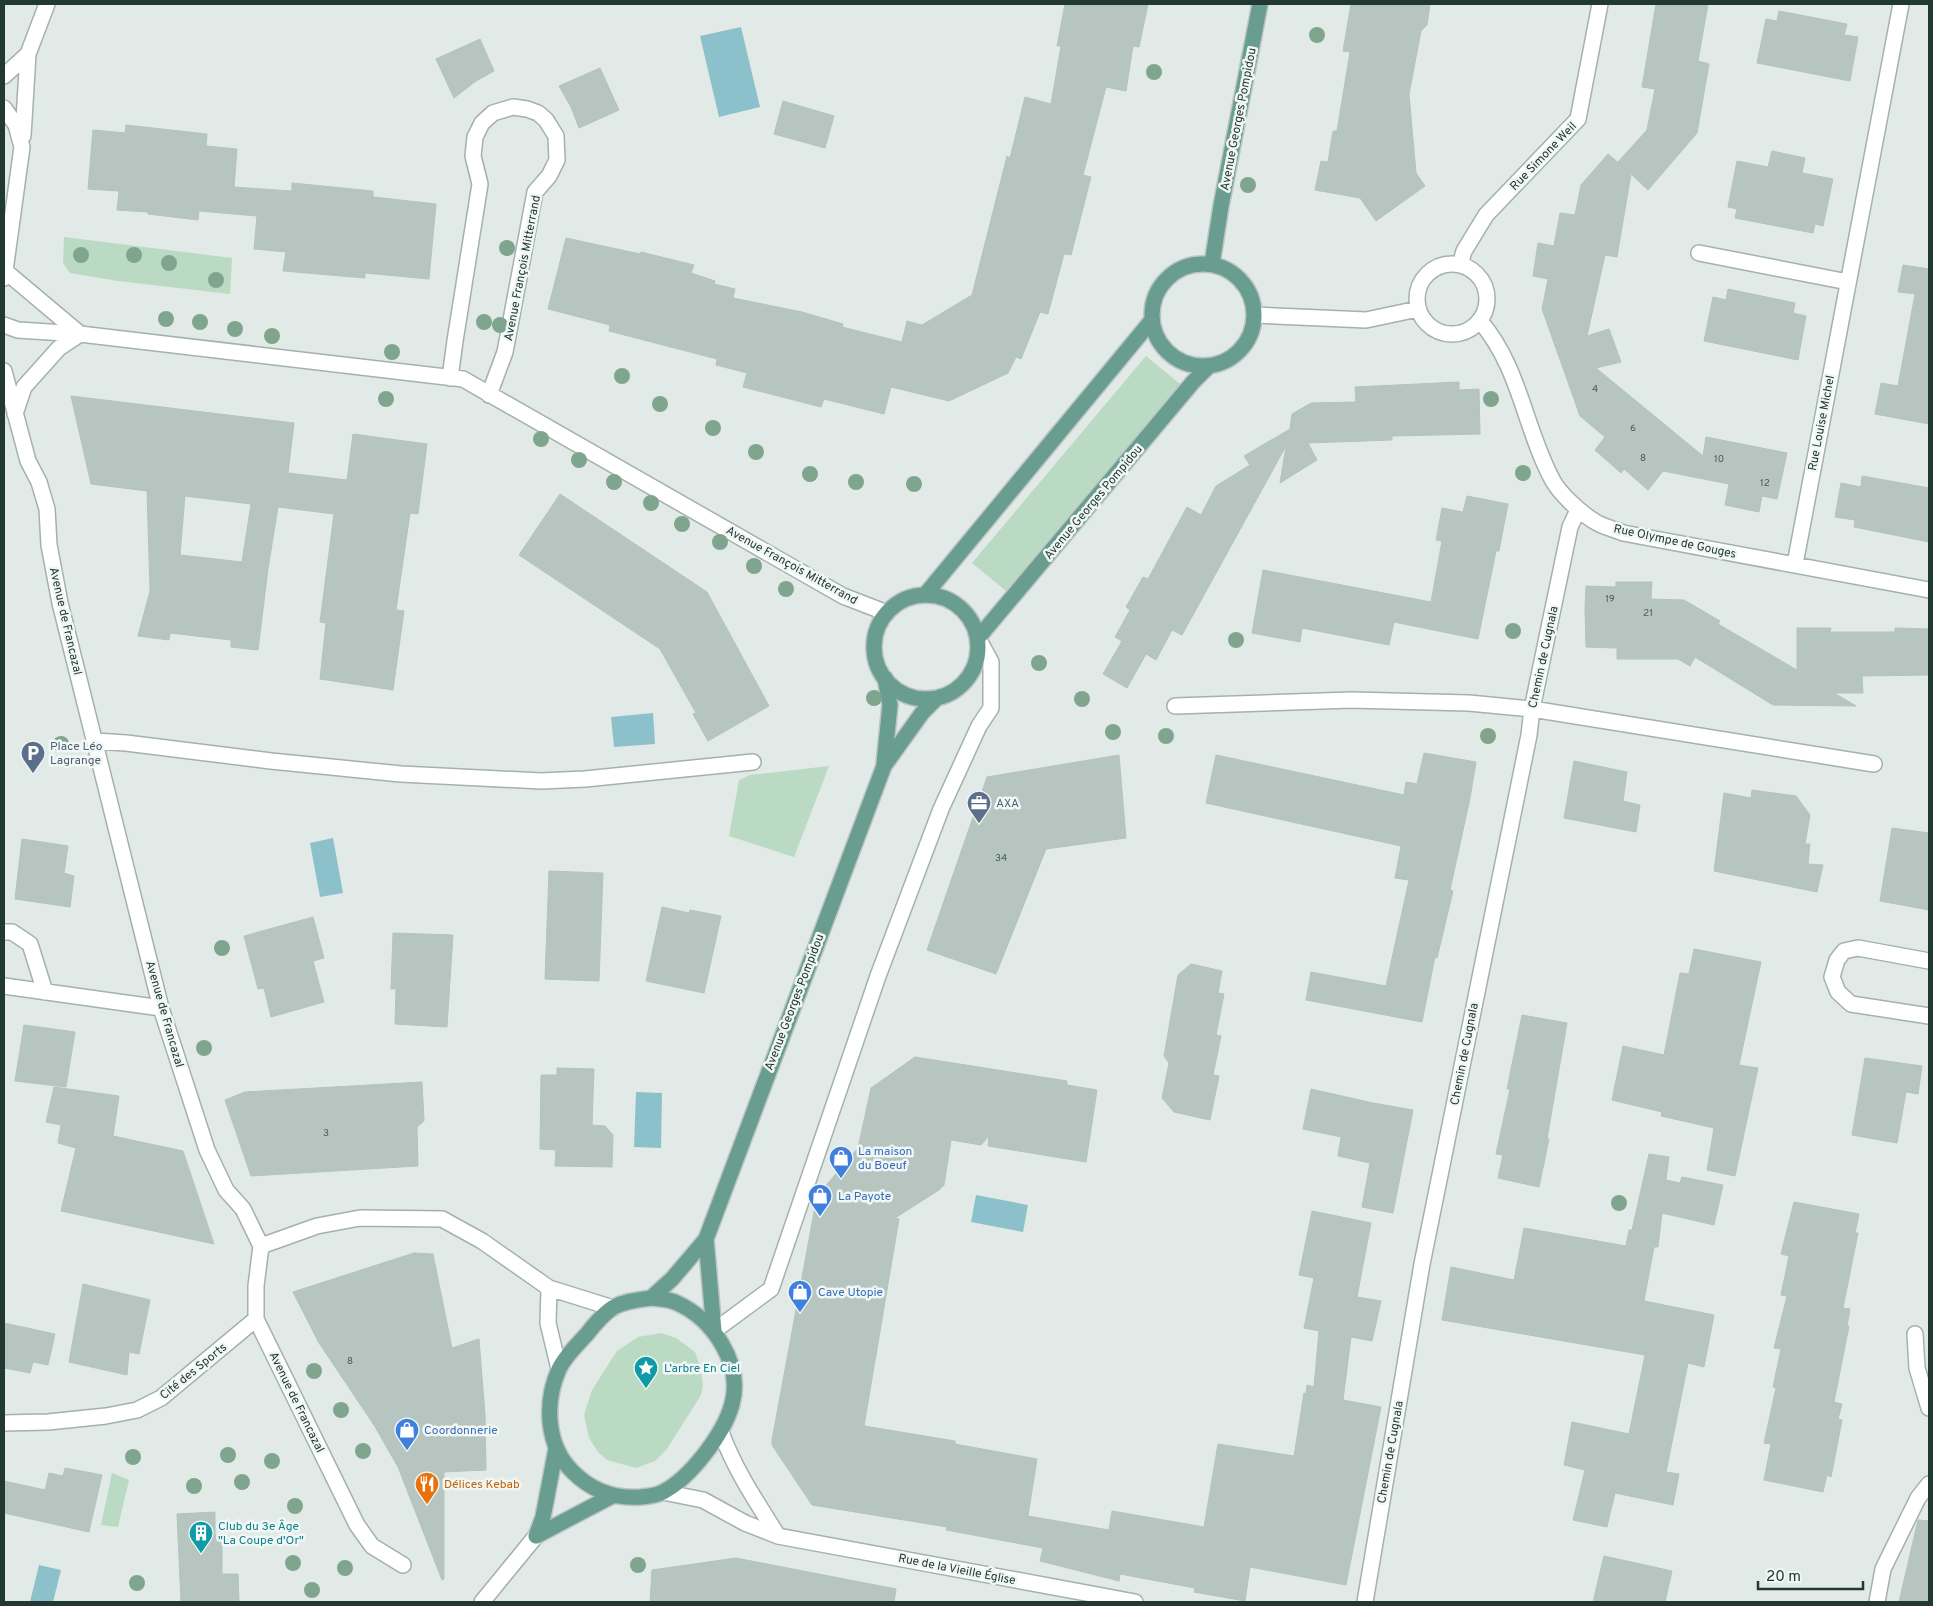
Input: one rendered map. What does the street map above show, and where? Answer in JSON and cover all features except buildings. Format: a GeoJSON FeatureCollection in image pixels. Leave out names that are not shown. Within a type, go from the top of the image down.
{"type":"FeatureCollection","features":[{"type":"Feature","properties":{"kind":"main road","name":"Avenue Georges Pompidou"},"geometry":{"type":"LineString","coordinates":[[1212,264],[1221,206],[1260,4]]}},
{"type":"Feature","properties":{"kind":"main road"},"geometry":{"type":"LineString","coordinates":[[1198,264],[1212,264],[1229,271],[1242,282],[1251,298],[1254,315],[1252,330],[1246,344],[1236,354],[1223,363],[1209,366],[1192,365],[1177,360],[1165,350],[1156,336],[1152,320],[1152,307],[1156,294],[1163,282],[1173,273],[1185,267],[1198,264]]}},
{"type":"Feature","properties":{"kind":"main road"},"geometry":{"type":"LineString","coordinates":[[925,595],[1152,320]]}},
{"type":"Feature","properties":{"kind":"main road","name":"Avenue Georges Pompidou"},"geometry":{"type":"LineString","coordinates":[[978,638],[1193,382],[1209,366]]}},
{"type":"Feature","properties":{"kind":"main road"},"geometry":{"type":"LineString","coordinates":[[925,595],[940,597],[954,603],[965,612],[978,638],[978,652],[975,665],[969,677],[960,687],[936,698],[920,699],[904,694],[891,686],[884,677],[876,658],[875,642],[878,627],[887,613],[898,604],[911,598],[925,595]]}},
{"type":"Feature","properties":{"kind":"main road","name":"Avenue Georges Pompidou"},"geometry":{"type":"LineString","coordinates":[[651,1298],[672,1279],[706,1239],[884,766],[890,705],[884,677]]}},
{"type":"Feature","properties":{"kind":"main road","name":"Avenue Georges Pompidou"},"geometry":{"type":"LineString","coordinates":[[884,766],[922,713],[936,698]]}},
{"type":"Feature","properties":{"kind":"main road","name":"Avenue Georges Pompidou"},"geometry":{"type":"LineString","coordinates":[[706,1239],[714,1331]]}},
{"type":"Feature","properties":{"kind":"main road"},"geometry":{"type":"LineString","coordinates":[[651,1298],[675,1302],[694,1313],[714,1331],[727,1353],[735,1385],[732,1404],[721,1432],[708,1450],[682,1478],[663,1492],[651,1496],[629,1498],[612,1496],[590,1486],[566,1465],[556,1450],[551,1431],[552,1393],[559,1369],[594,1326],[613,1308],[630,1301],[651,1298]]}},
{"type":"Feature","properties":{"kind":"main road"},"geometry":{"type":"LineString","coordinates":[[536,1536],[543,1517],[556,1450]]}},
{"type":"Feature","properties":{"kind":"main road"},"geometry":{"type":"LineString","coordinates":[[536,1536],[612,1496]]}},
{"type":"Feature","properties":{"kind":"street"},"geometry":{"type":"LineString","coordinates":[[15,416],[24,387],[59,348],[80,334],[4,275],[22,147],[28,54],[47,4]]}},
{"type":"Feature","properties":{"kind":"street","name":"Rue Simone Weil"},"geometry":{"type":"LineString","coordinates":[[1460,265],[1464,251],[1486,215],[1578,120],[1600,4]]}},
{"type":"Feature","properties":{"kind":"street","name":"Rue Louise Michel"},"geometry":{"type":"LineString","coordinates":[[1795,564],[1901,4]]}},
{"type":"Feature","properties":{"kind":"street"},"geometry":{"type":"LineString","coordinates":[[4,76],[28,54]]}},
{"type":"Feature","properties":{"kind":"street","name":"Avenue François Mitterrand"},"geometry":{"type":"LineString","coordinates":[[450,378],[480,184],[473,156],[474,137],[482,123],[493,112],[512,107],[528,108],[546,120],[556,136],[557,160],[549,176],[534,192],[506,352],[489,394]]}},
{"type":"Feature","properties":{"kind":"street"},"geometry":{"type":"LineString","coordinates":[[4,108],[16,125],[22,147]]}},
{"type":"Feature","properties":{"kind":"street"},"geometry":{"type":"LineString","coordinates":[[1699,253],[1848,282]]}},
{"type":"Feature","properties":{"kind":"street"},"geometry":{"type":"LineString","coordinates":[[1460,265],[1473,271],[1482,282],[1487,294],[1486,308],[1480,321],[1472,328],[1462,333],[1440,332],[1430,327],[1423,319],[1418,309],[1418,293],[1424,279],[1431,271],[1440,266],[1460,265]]}},
{"type":"Feature","properties":{"kind":"street"},"geometry":{"type":"LineString","coordinates":[[1254,315],[1366,320],[1418,309]]}},
{"type":"Feature","properties":{"kind":"street","name":"Rue Olympe de Gouges"},"geometry":{"type":"LineString","coordinates":[[1480,321],[1495,341],[1517,384],[1554,483],[1578,510],[1596,523],[1623,533],[1929,590]]}},
{"type":"Feature","properties":{"kind":"street","name":"Avenue François Mitterrand"},"geometry":{"type":"LineString","coordinates":[[4,325],[18,330],[80,334],[463,380],[843,596],[887,613]]}},
{"type":"Feature","properties":{"kind":"street","name":"Avenue de Francazal"},"geometry":{"type":"LineString","coordinates":[[4,371],[28,461],[39,482],[47,509],[48,545],[60,604],[96,741],[109,804],[161,1008],[207,1150],[226,1190],[243,1209],[261,1246],[256,1286],[256,1319],[357,1525],[372,1546],[402,1565]]}},
{"type":"Feature","properties":{"kind":"street","name":"Chemin de Cugnala"},"geometry":{"type":"LineString","coordinates":[[1365,1602],[1422,1264],[1532,709],[1570,526],[1578,510]]}},
{"type":"Feature","properties":{"kind":"street"},"geometry":{"type":"LineString","coordinates":[[714,1331],[771,1289],[881,967],[941,809],[979,726],[991,708],[992,662],[978,638]]}},
{"type":"Feature","properties":{"kind":"street"},"geometry":{"type":"LineString","coordinates":[[1175,706],[1351,700],[1469,703],[1532,709],[1874,764]]}},
{"type":"Feature","properties":{"kind":"street"},"geometry":{"type":"LineString","coordinates":[[96,741],[401,774],[541,781],[586,779],[753,762]]}},
{"type":"Feature","properties":{"kind":"street"},"geometry":{"type":"LineString","coordinates":[[4,932],[12,932],[30,944],[45,992]]}},
{"type":"Feature","properties":{"kind":"street"},"geometry":{"type":"LineString","coordinates":[[1929,961],[1858,948],[1844,951],[1836,960],[1832,977],[1838,992],[1851,1004],[1929,1016]]}},
{"type":"Feature","properties":{"kind":"street"},"geometry":{"type":"LineString","coordinates":[[4,986],[161,1008]]}},
{"type":"Feature","properties":{"kind":"street"},"geometry":{"type":"LineString","coordinates":[[261,1246],[317,1226],[360,1218],[442,1219],[482,1241],[549,1288],[613,1308]]}},
{"type":"Feature","properties":{"kind":"street"},"geometry":{"type":"LineString","coordinates":[[549,1288],[548,1323],[559,1369]]}},
{"type":"Feature","properties":{"kind":"street","name":"Cité des Sports"},"geometry":{"type":"LineString","coordinates":[[4,1423],[48,1422],[106,1416],[137,1410],[161,1398],[256,1319]]}},
{"type":"Feature","properties":{"kind":"street"},"geometry":{"type":"LineString","coordinates":[[1915,1334],[1916,1368],[1929,1408]]}},
{"type":"Feature","properties":{"kind":"street"},"geometry":{"type":"LineString","coordinates":[[721,1432],[730,1458],[742,1480],[778,1536]]}},
{"type":"Feature","properties":{"kind":"street"},"geometry":{"type":"LineString","coordinates":[[1877,1602],[1883,1569],[1918,1498],[1929,1484]]}},
{"type":"Feature","properties":{"kind":"street","name":"Rue de la Vieille Église"},"geometry":{"type":"LineString","coordinates":[[663,1492],[703,1500],[745,1523],[778,1536],[1135,1602]]}},
{"type":"Feature","properties":{"kind":"street"},"geometry":{"type":"LineString","coordinates":[[482,1602],[536,1536]]}},
{"type":"Feature","properties":{"kind":"green space"},"geometry":{"type":"Polygon","coordinates":[[[64,237],[232,258],[230,294],[118,281],[70,273],[63,263],[64,237]]]}},
{"type":"Feature","properties":{"kind":"green space"},"geometry":{"type":"Polygon","coordinates":[[[1146,356],[1180,384],[1006,591],[972,563],[1146,356]]]}},
{"type":"Feature","properties":{"kind":"green space"},"geometry":{"type":"Polygon","coordinates":[[[829,766],[794,857],[729,836],[739,780],[750,775],[829,766]]]}},
{"type":"Feature","properties":{"kind":"green space"},"geometry":{"type":"Polygon","coordinates":[[[661,1333],[676,1338],[695,1352],[700,1366],[703,1385],[701,1395],[667,1449],[655,1461],[636,1468],[607,1460],[598,1452],[589,1438],[584,1415],[592,1390],[617,1351],[638,1337],[661,1333]]]}},
{"type":"Feature","properties":{"kind":"green space"},"geometry":{"type":"Polygon","coordinates":[[[112,1473],[129,1480],[118,1527],[101,1525],[112,1473]]]}},
{"type":"Feature","properties":{"kind":"water"},"geometry":{"type":"Polygon","coordinates":[[[741,27],[760,107],[719,117],[700,36],[741,27]]]}},
{"type":"Feature","properties":{"kind":"water"},"geometry":{"type":"Polygon","coordinates":[[[653,713],[655,744],[614,747],[611,717],[653,713]]]}},
{"type":"Feature","properties":{"kind":"water"},"geometry":{"type":"Polygon","coordinates":[[[333,838],[343,893],[320,897],[310,843],[333,838]]]}},
{"type":"Feature","properties":{"kind":"water"},"geometry":{"type":"Polygon","coordinates":[[[636,1092],[662,1093],[661,1148],[634,1147],[636,1092]]]}},
{"type":"Feature","properties":{"kind":"water"},"geometry":{"type":"Polygon","coordinates":[[[976,1195],[1028,1205],[1023,1232],[971,1222],[976,1195]]]}},
{"type":"Feature","properties":{"kind":"water"},"geometry":{"type":"Polygon","coordinates":[[[39,1565],[61,1570],[53,1602],[30,1602],[39,1565]]]}},
{"type":"Feature","properties":{"kind":"place","name":"Place Léo Lagrange"},"geometry":{"type":"Point","coordinates":[33,774]}},
{"type":"Feature","properties":{"kind":"place","name":"AXA"},"geometry":{"type":"Point","coordinates":[979,824]}},
{"type":"Feature","properties":{"kind":"place","name":"La maison du Boeuf"},"geometry":{"type":"Point","coordinates":[841,1179]}},
{"type":"Feature","properties":{"kind":"place","name":"La Payote"},"geometry":{"type":"Point","coordinates":[820,1217]}},
{"type":"Feature","properties":{"kind":"place","name":"Cave Utopie"},"geometry":{"type":"Point","coordinates":[800,1313]}},
{"type":"Feature","properties":{"kind":"place","name":"L’arbre En Ciel"},"geometry":{"type":"Point","coordinates":[646,1389]}},
{"type":"Feature","properties":{"kind":"place","name":"Coordonnerie"},"geometry":{"type":"Point","coordinates":[407,1451]}},
{"type":"Feature","properties":{"kind":"place","name":"Délices Kebab"},"geometry":{"type":"Point","coordinates":[427,1505]}},
{"type":"Feature","properties":{"kind":"place","name":"Club du 3e Âge \"La Coupe d'Or\""},"geometry":{"type":"Point","coordinates":[201,1554]}}]}
